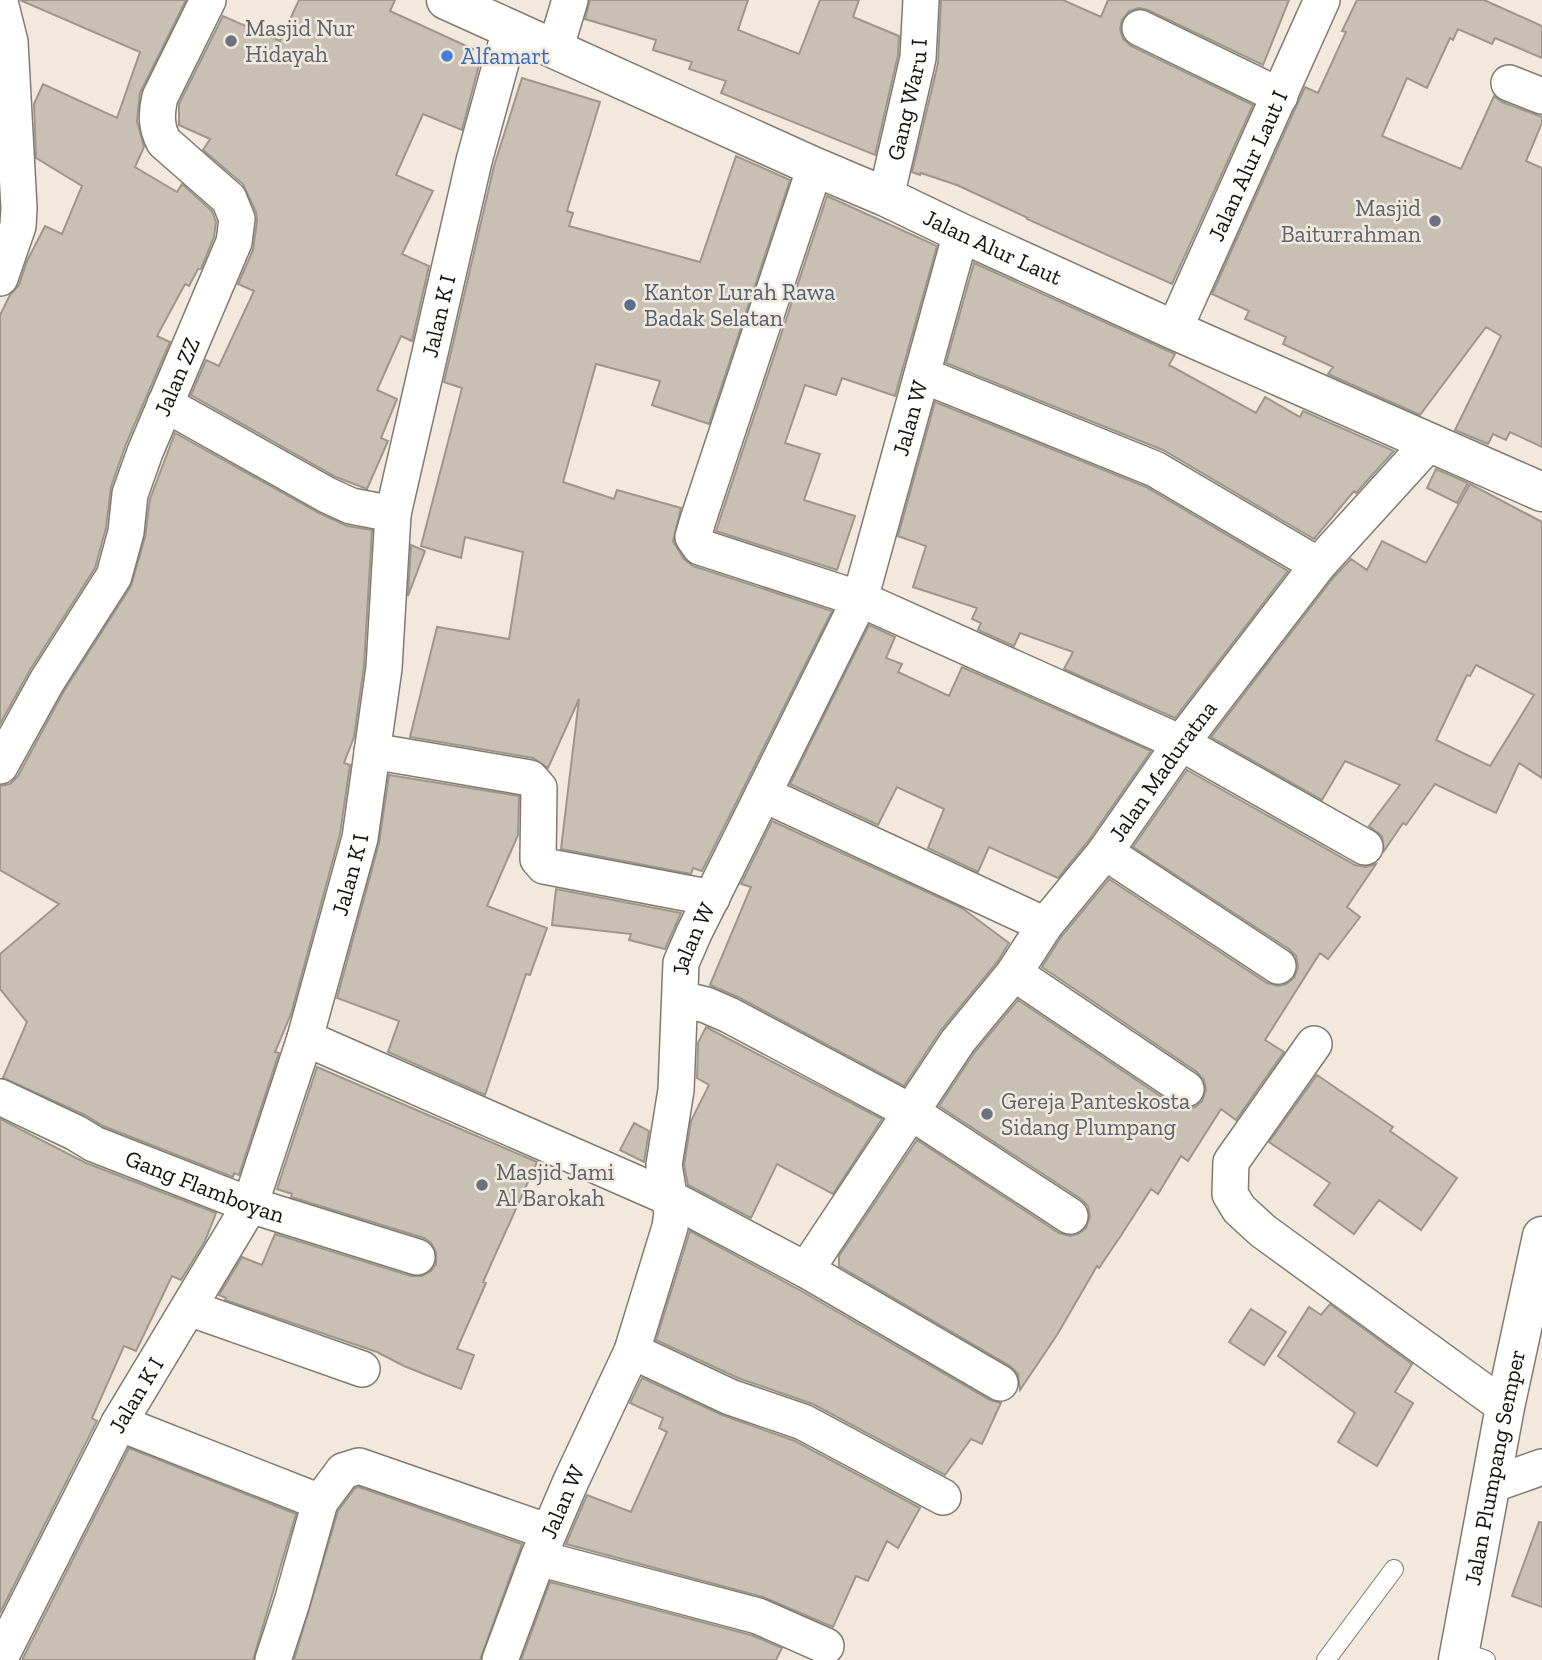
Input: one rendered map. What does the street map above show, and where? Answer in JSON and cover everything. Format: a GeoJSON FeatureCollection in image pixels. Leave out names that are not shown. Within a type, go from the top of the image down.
{"type":"FeatureCollection","features":[{"type":"Feature","properties":{"kind":"street","name":"Jalan ZZ"},"geometry":{"type":"LineString","coordinates":[[0,766],[47,681],[114,576],[126,532],[130,494],[234,242],[237,219],[229,200],[164,142],[157,130],[160,97],[208,0]]}},
{"type":"Feature","properties":{"kind":"street","name":"Jalan Alur Laut"},"geometry":{"type":"LineString","coordinates":[[446,0],[886,197],[1174,330],[1542,492]]}},
{"type":"Feature","properties":{"kind":"street"},"geometry":{"type":"LineString","coordinates":[[555,50],[570,0]]}},
{"type":"Feature","properties":{"kind":"street","name":"Gang Waru I"},"geometry":{"type":"LineString","coordinates":[[886,197],[918,58],[921,0]]}},
{"type":"Feature","properties":{"kind":"street","name":"Jalan Alur Laut I"},"geometry":{"type":"LineString","coordinates":[[1174,330],[1322,0]]}},
{"type":"Feature","properties":{"kind":"street"},"geometry":{"type":"LineString","coordinates":[[0,2],[10,42],[19,208],[18,226],[1,270]]}},
{"type":"Feature","properties":{"kind":"street"},"geometry":{"type":"LineString","coordinates":[[1140,28],[1280,96]]}},
{"type":"Feature","properties":{"kind":"street","name":"Jalan K I"},"geometry":{"type":"LineString","coordinates":[[1,1652],[119,1423],[250,1205],[305,1038],[360,838],[384,668],[393,514],[474,161],[510,30]]}},
{"type":"Feature","properties":{"kind":"street"},"geometry":{"type":"LineString","coordinates":[[1509,83],[1542,96]]}},
{"type":"Feature","properties":{"kind":"street"},"geometry":{"type":"LineString","coordinates":[[814,167],[693,537],[700,547],[860,599],[1181,743],[1365,847]]}},
{"type":"Feature","properties":{"kind":"street","name":"Jalan W"},"geometry":{"type":"LineString","coordinates":[[500,1660],[570,1481],[632,1351],[670,1227],[672,1213],[664,1165],[676,1090],[681,963],[860,599],[961,233]]}},
{"type":"Feature","properties":{"kind":"street"},"geometry":{"type":"LineString","coordinates":[[922,374],[1155,469],[1318,565]]}},
{"type":"Feature","properties":{"kind":"street"},"geometry":{"type":"LineString","coordinates":[[165,404],[327,495],[351,506],[393,514]]}},
{"type":"Feature","properties":{"kind":"street","name":"Jalan Maduratna"},"geometry":{"type":"LineString","coordinates":[[806,1270],[958,1041],[1014,973],[1045,925],[1105,852],[1181,743],[1318,565],[1430,442]]}},
{"type":"Feature","properties":{"kind":"street"},"geometry":{"type":"LineString","coordinates":[[372,751],[530,778],[540,788],[538,859],[541,864],[553,869],[712,898]]}},
{"type":"Feature","properties":{"kind":"street"},"geometry":{"type":"LineString","coordinates":[[763,794],[1045,925]]}},
{"type":"Feature","properties":{"kind":"street"},"geometry":{"type":"LineString","coordinates":[[1105,852],[1278,966]]}},
{"type":"Feature","properties":{"kind":"street"},"geometry":{"type":"LineString","coordinates":[[1014,973],[1186,1089]]}},
{"type":"Feature","properties":{"kind":"street"},"geometry":{"type":"LineString","coordinates":[[681,999],[706,1005],[729,1015],[911,1112],[1070,1216]]}},
{"type":"Feature","properties":{"kind":"street"},"geometry":{"type":"LineString","coordinates":[[305,1038],[670,1198],[806,1270],[1000,1383]]}},
{"type":"Feature","properties":{"kind":"street"},"geometry":{"type":"LineString","coordinates":[[1314,1044],[1231,1162],[1230,1194],[1239,1209],[1263,1231],[1505,1407]]}},
{"type":"Feature","properties":{"kind":"street","name":"Gang Flamboyan"},"geometry":{"type":"LineString","coordinates":[[0,1097],[94,1144],[250,1205],[417,1257]]}},
{"type":"Feature","properties":{"kind":"street","name":"Jalan Plumpang Semper"},"geometry":{"type":"LineString","coordinates":[[1468,1657],[1491,1485],[1542,1237]]}},
{"type":"Feature","properties":{"kind":"street"},"geometry":{"type":"LineString","coordinates":[[189,1308],[362,1369]]}},
{"type":"Feature","properties":{"kind":"street"},"geometry":{"type":"LineString","coordinates":[[632,1351],[730,1397],[803,1422],[943,1497]]}},
{"type":"Feature","properties":{"kind":"street"},"geometry":{"type":"LineString","coordinates":[[119,1423],[320,1502]]}},
{"type":"Feature","properties":{"kind":"street"},"geometry":{"type":"LineString","coordinates":[[273,1660],[320,1502],[342,1471],[359,1466],[543,1545],[758,1616],[826,1646]]}},
{"type":"Feature","properties":{"kind":"street"},"geometry":{"type":"LineString","coordinates":[[1491,1485],[1542,1467]]}},
{"type":"Feature","properties":{"kind":"lane"},"geometry":{"type":"LineString","coordinates":[[1326,1660],[1394,1569]]}},
{"type":"Feature","properties":{"kind":"building"},"geometry":{"type":"Polygon","coordinates":[[[20,0],[186,0],[140,93],[137,121],[144,147],[135,167],[177,192],[182,184],[212,211],[216,222],[214,237],[201,269],[198,269],[189,286],[185,284],[157,336],[170,342],[126,444],[111,487],[106,528],[95,568],[30,670],[0,724],[0,315],[10,295],[19,285],[27,261],[45,226],[62,234],[82,186],[36,158],[34,104],[43,84],[117,118],[140,52],[20,0]]]}},
{"type":"Feature","properties":{"kind":"building"},"geometry":{"type":"Polygon","coordinates":[[[299,0],[395,0],[390,11],[473,49],[467,62],[479,65],[462,130],[423,114],[396,175],[433,191],[402,254],[429,266],[412,341],[401,336],[377,390],[397,399],[381,438],[388,441],[367,489],[336,477],[191,395],[206,360],[219,366],[254,291],[238,284],[253,250],[257,221],[256,212],[243,184],[203,150],[210,139],[179,125],[179,104],[223,16],[280,41],[299,0]]]}},
{"type":"Feature","properties":{"kind":"building"},"geometry":{"type":"Polygon","coordinates":[[[590,0],[748,0],[738,30],[799,54],[820,0],[859,0],[853,17],[899,36],[898,55],[875,155],[721,93],[726,81],[689,69],[692,62],[653,50],[656,40],[585,19],[590,0]]]}},
{"type":"Feature","properties":{"kind":"building"},"geometry":{"type":"Polygon","coordinates":[[[941,0],[1063,0],[1101,17],[1108,0],[1289,0],[1263,65],[1148,10],[1139,8],[1129,11],[1122,20],[1120,29],[1123,39],[1131,46],[1253,105],[1172,284],[957,185],[912,172],[938,63],[941,0]]]}},
{"type":"Feature","properties":{"kind":"building"},"geometry":{"type":"Polygon","coordinates":[[[1357,0],[1484,0],[1542,26],[1542,58],[1495,38],[1492,44],[1458,29],[1453,40],[1450,38],[1427,88],[1407,78],[1382,136],[1461,169],[1494,96],[1502,102],[1542,117],[1526,161],[1542,168],[1542,447],[1510,432],[1506,440],[1493,434],[1488,444],[1455,430],[1501,336],[1486,327],[1420,415],[1328,374],[1333,367],[1283,344],[1286,337],[1245,319],[1249,311],[1212,294],[1305,87],[1318,93],[1346,32],[1342,31],[1357,0]]]}},
{"type":"Feature","properties":{"kind":"building"},"geometry":{"type":"Polygon","coordinates":[[[522,78],[600,102],[567,211],[573,213],[569,226],[700,262],[736,156],[790,180],[709,424],[652,405],[660,381],[596,364],[563,482],[614,499],[617,490],[681,508],[673,541],[684,559],[693,566],[832,611],[702,871],[693,868],[691,874],[561,849],[579,699],[548,768],[533,758],[410,737],[437,627],[509,639],[523,552],[465,537],[461,558],[421,546],[462,388],[444,382],[494,166],[522,78]]]}},
{"type":"Feature","properties":{"kind":"building"},"geometry":{"type":"Polygon","coordinates":[[[827,196],[937,246],[895,396],[842,378],[836,395],[805,385],[785,443],[820,454],[804,500],[855,516],[837,570],[716,531],[827,196]]]}},
{"type":"Feature","properties":{"kind":"building"},"geometry":{"type":"Polygon","coordinates":[[[974,263],[1175,354],[1169,365],[1256,413],[1265,397],[1300,417],[1303,411],[1394,451],[1356,493],[1354,491],[1314,539],[1163,450],[946,363],[974,263]]]}},
{"type":"Feature","properties":{"kind":"building"},"geometry":{"type":"Polygon","coordinates":[[[935,402],[1146,487],[1288,571],[1175,718],[1064,669],[1073,652],[1020,633],[1014,646],[978,630],[981,623],[972,619],[977,608],[913,587],[926,546],[898,536],[935,402]]]}},
{"type":"Feature","properties":{"kind":"building"},"geometry":{"type":"Polygon","coordinates":[[[175,433],[319,513],[347,526],[372,530],[364,666],[354,737],[344,763],[350,765],[340,834],[291,1014],[275,1052],[279,1053],[239,1175],[234,1173],[233,1177],[103,1126],[85,1115],[3,1078],[27,1022],[0,989],[0,954],[59,904],[0,870],[0,786],[10,784],[18,776],[64,691],[131,586],[145,537],[150,499],[175,433]]]}},
{"type":"Feature","properties":{"kind":"building"},"geometry":{"type":"Polygon","coordinates":[[[1436,469],[1468,483],[1457,503],[1427,488],[1436,469]]]}},
{"type":"Feature","properties":{"kind":"building"},"geometry":{"type":"Polygon","coordinates":[[[1470,484],[1542,522],[1542,778],[1519,763],[1496,813],[1435,784],[1384,851],[1382,836],[1369,826],[1400,785],[1345,761],[1322,800],[1211,737],[1333,578],[1351,559],[1367,570],[1382,541],[1426,563],[1470,484]],[[1476,665],[1470,676],[1467,675],[1436,740],[1490,766],[1534,695],[1476,665]]]}},
{"type":"Feature","properties":{"kind":"building"},"geometry":{"type":"Polygon","coordinates":[[[411,545],[425,551],[408,596],[411,545]]]}},
{"type":"Feature","properties":{"kind":"building"},"geometry":{"type":"Polygon","coordinates":[[[869,625],[895,637],[886,658],[902,664],[898,672],[949,696],[962,667],[1151,751],[1089,840],[1058,878],[989,847],[978,872],[928,848],[944,809],[897,787],[878,825],[790,784],[869,625]]]}},
{"type":"Feature","properties":{"kind":"building"},"geometry":{"type":"Polygon","coordinates":[[[1187,770],[1355,865],[1366,867],[1376,864],[1347,907],[1360,917],[1328,959],[1320,953],[1265,1040],[1284,1052],[1236,1120],[1221,1109],[1188,1161],[1181,1156],[1158,1194],[1151,1189],[1099,1268],[1097,1266],[1057,1335],[1020,1390],[1018,1374],[1010,1366],[839,1266],[839,1256],[917,1140],[1059,1233],[1070,1236],[1086,1228],[1090,1216],[1088,1206],[1081,1199],[939,1106],[974,1053],[1018,1000],[1175,1106],[1185,1109],[1195,1107],[1202,1101],[1206,1090],[1204,1080],[1197,1072],[1042,967],[1061,937],[1109,879],[1267,983],[1278,986],[1294,978],[1298,967],[1296,956],[1289,949],[1133,847],[1187,770]]]}},
{"type":"Feature","properties":{"kind":"building"},"geometry":{"type":"Polygon","coordinates":[[[389,775],[519,796],[518,835],[487,906],[547,928],[530,975],[526,974],[485,1095],[388,1052],[399,1021],[337,998],[379,843],[389,775]]]}},
{"type":"Feature","properties":{"kind":"building"},"geometry":{"type":"Polygon","coordinates":[[[772,821],[962,908],[1009,943],[998,961],[941,1030],[904,1086],[738,997],[710,985],[751,887],[741,884],[772,821]]]}},
{"type":"Feature","properties":{"kind":"building"},"geometry":{"type":"Polygon","coordinates":[[[556,889],[681,913],[665,949],[629,940],[631,934],[552,925],[556,889]]]}},
{"type":"Feature","properties":{"kind":"building"},"geometry":{"type":"Polygon","coordinates":[[[706,1027],[882,1119],[833,1194],[777,1164],[751,1218],[688,1185],[684,1165],[691,1121],[709,1085],[697,1078],[698,1043],[706,1027]]]}},
{"type":"Feature","properties":{"kind":"building"},"geometry":{"type":"Polygon","coordinates":[[[317,1067],[537,1162],[483,1282],[486,1283],[457,1349],[474,1355],[461,1389],[377,1352],[225,1300],[226,1298],[219,1295],[242,1257],[262,1265],[275,1234],[411,1276],[422,1276],[436,1264],[436,1252],[424,1238],[291,1197],[292,1194],[277,1189],[317,1067]]]}},
{"type":"Feature","properties":{"kind":"building"},"geometry":{"type":"Polygon","coordinates":[[[1317,1075],[1393,1127],[1390,1131],[1457,1178],[1421,1230],[1379,1200],[1354,1234],[1314,1205],[1330,1183],[1269,1142],[1317,1075]]]}},
{"type":"Feature","properties":{"kind":"building"},"geometry":{"type":"Polygon","coordinates":[[[0,1119],[86,1163],[216,1213],[205,1241],[181,1280],[172,1276],[136,1351],[124,1346],[92,1418],[97,1421],[0,1613],[0,1119]]]}},
{"type":"Feature","properties":{"kind":"building"},"geometry":{"type":"Polygon","coordinates":[[[634,1123],[649,1131],[644,1162],[620,1150],[634,1123]]]}},
{"type":"Feature","properties":{"kind":"building"},"geometry":{"type":"Polygon","coordinates":[[[690,1231],[796,1288],[990,1400],[1001,1403],[982,1444],[971,1439],[945,1475],[813,1404],[738,1378],[656,1340],[690,1231]]]}},
{"type":"Feature","properties":{"kind":"building"},"geometry":{"type":"Polygon","coordinates":[[[1330,1304],[1412,1364],[1395,1392],[1413,1403],[1377,1466],[1338,1442],[1355,1413],[1278,1356],[1309,1307],[1321,1315],[1330,1304]]]}},
{"type":"Feature","properties":{"kind":"building"},"geometry":{"type":"Polygon","coordinates":[[[1251,1309],[1286,1332],[1264,1365],[1229,1342],[1251,1309]]]}},
{"type":"Feature","properties":{"kind":"building"},"geometry":{"type":"Polygon","coordinates":[[[642,1378],[722,1415],[795,1441],[920,1508],[898,1548],[887,1541],[868,1581],[856,1576],[833,1627],[763,1597],[566,1544],[587,1495],[631,1512],[667,1432],[659,1428],[663,1418],[630,1403],[642,1378]]]}},
{"type":"Feature","properties":{"kind":"building"},"geometry":{"type":"Polygon","coordinates":[[[129,1448],[296,1514],[253,1660],[22,1660],[129,1448]]]}},
{"type":"Feature","properties":{"kind":"building"},"geometry":{"type":"Polygon","coordinates":[[[359,1487],[522,1544],[480,1660],[294,1660],[338,1511],[355,1488],[359,1487]]]}},
{"type":"Feature","properties":{"kind":"building"},"geometry":{"type":"Polygon","coordinates":[[[1539,1522],[1542,1523],[1542,1607],[1512,1596],[1539,1522]]]}},
{"type":"Feature","properties":{"kind":"building"},"geometry":{"type":"Polygon","coordinates":[[[550,1582],[751,1635],[782,1648],[776,1660],[521,1660],[550,1582]]]}},
{"type":"Feature","properties":{"kind":"place","name":"Masjid Nur Hidayah"},"geometry":{"type":"Point","coordinates":[231,41]}},
{"type":"Feature","properties":{"kind":"place","name":"Alfamart"},"geometry":{"type":"Point","coordinates":[447,56]}},
{"type":"Feature","properties":{"kind":"place","name":"Masjid Baiturrahman"},"geometry":{"type":"Point","coordinates":[1435,221]}},
{"type":"Feature","properties":{"kind":"place","name":"Kantor Lurah Rawa Badak Selatan"},"geometry":{"type":"Point","coordinates":[630,305]}},
{"type":"Feature","properties":{"kind":"place","name":"Gereja Panteskosta Sidang Plumpang"},"geometry":{"type":"Point","coordinates":[987,1114]}},
{"type":"Feature","properties":{"kind":"place","name":"Masjid Jami Al Barokah"},"geometry":{"type":"Point","coordinates":[482,1185]}}]}
